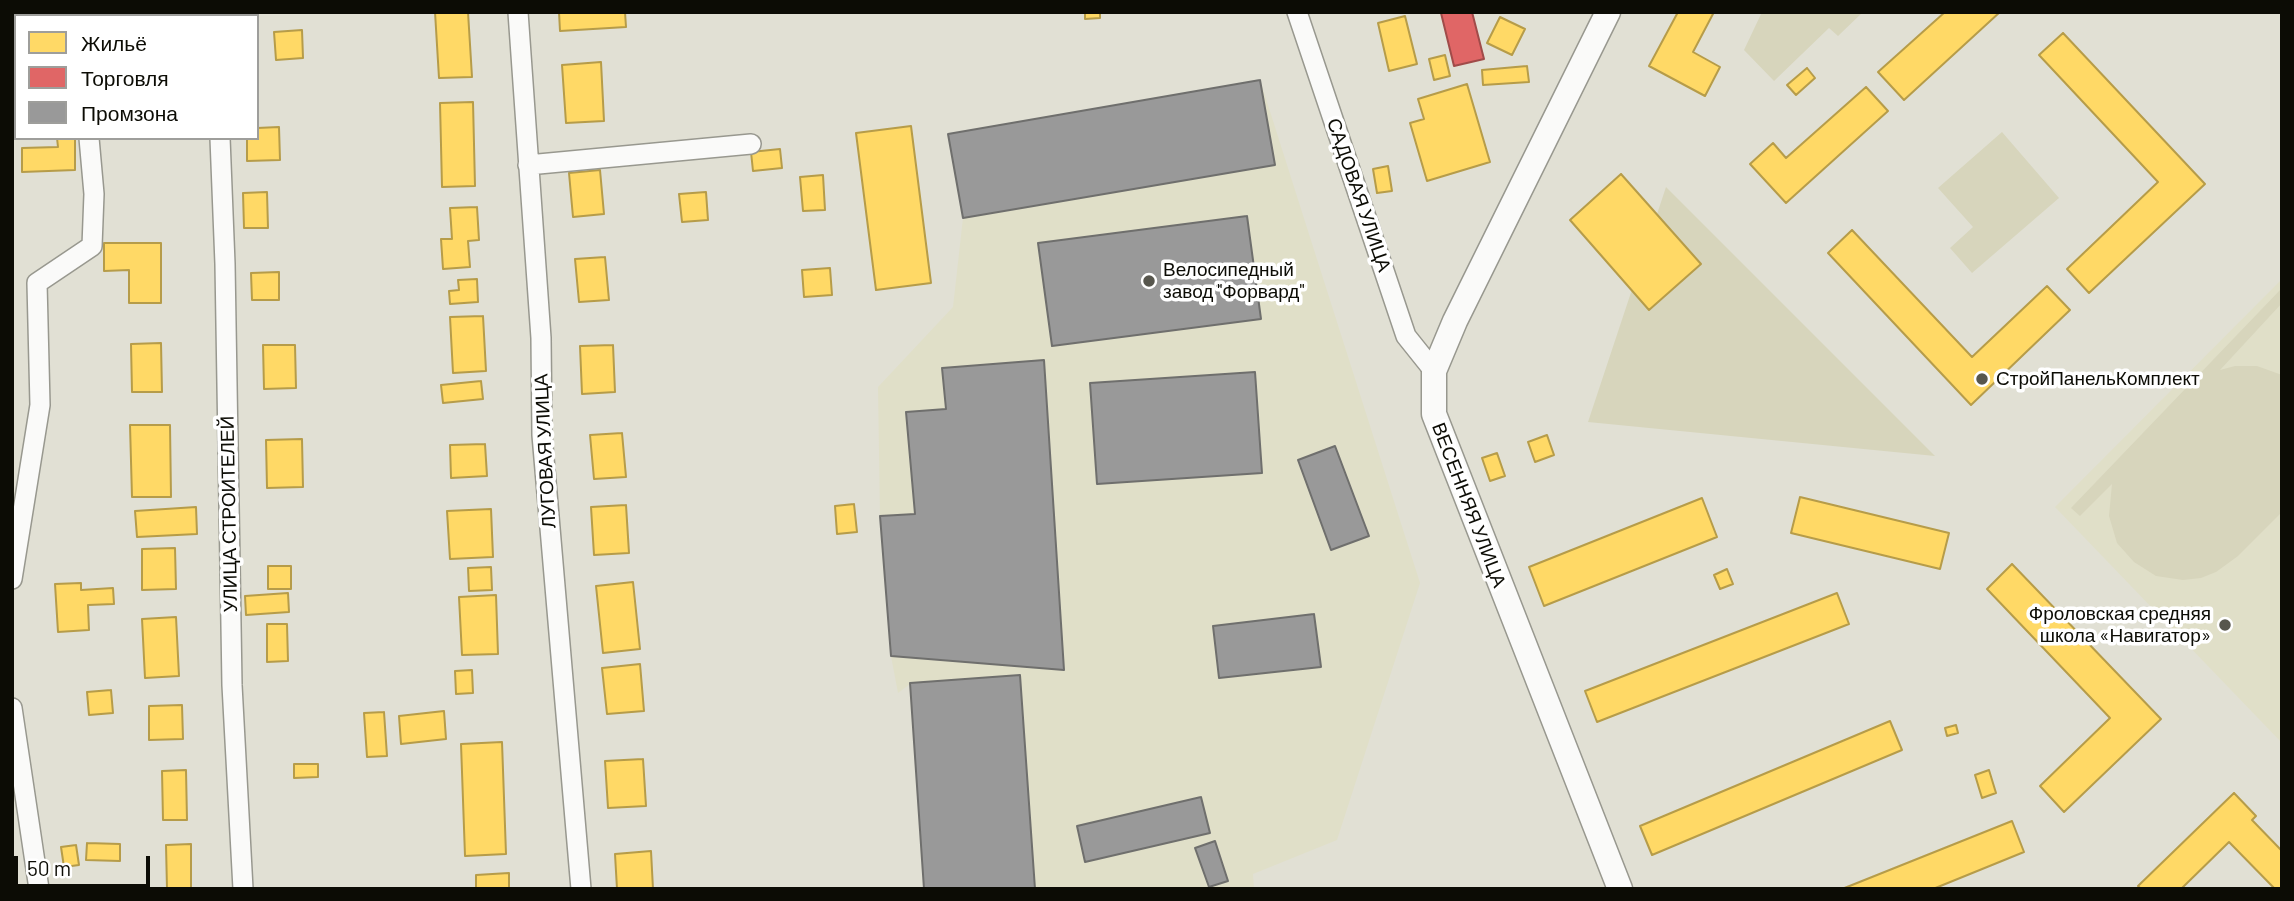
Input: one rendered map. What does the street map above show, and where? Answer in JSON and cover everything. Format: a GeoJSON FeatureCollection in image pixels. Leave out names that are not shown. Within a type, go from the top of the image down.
{"type":"FeatureCollection","features":[{"type":"Feature","properties":{"kind":"street","name":"ЛУГОВАЯ УЛИЦА"},"geometry":{"type":"LineString","coordinates":[[518,12],[541,338],[543,448],[552,577],[565,690],[581,889]]}},
{"type":"Feature","properties":{"kind":"street","name":"САДОВАЯ УЛИЦА"},"geometry":{"type":"LineString","coordinates":[[1297,12],[1406,336],[1434,371]]}},
{"type":"Feature","properties":{"kind":"street","name":"ВЕСЕННЯЯ УЛИЦА"},"geometry":{"type":"LineString","coordinates":[[1608,12],[1455,321],[1434,371],[1434,414],[1620,889]]}},
{"type":"Feature","properties":{"kind":"street"},"geometry":{"type":"LineString","coordinates":[[12,579],[40,405],[37,283],[92,246],[94,194],[89,140]]}},
{"type":"Feature","properties":{"kind":"street","name":"УЛИЦА СТРОИТЕЛЕЙ"},"geometry":{"type":"LineString","coordinates":[[220,140],[225,264],[232,685],[243,889]]}},
{"type":"Feature","properties":{"kind":"street"},"geometry":{"type":"LineString","coordinates":[[528,165],[751,144]]}},
{"type":"Feature","properties":{"kind":"street"},"geometry":{"type":"LineString","coordinates":[[12,708],[40,889]]}},
{"type":"Feature","properties":{"kind":"shaded area"},"geometry":{"type":"Polygon","coordinates":[[[1762,12],[1863,12],[1838,36],[1829,28],[1774,81],[1744,50],[1762,12]]]}},
{"type":"Feature","properties":{"kind":"shaded area"},"geometry":{"type":"Polygon","coordinates":[[[1260,80],[1420,583],[1337,840],[1253,874],[1254,889],[924,889],[910,684],[898,693],[891,656],[880,516],[878,387],[953,307],[963,218],[948,134],[1260,80]]]}},
{"type":"Feature","properties":{"kind":"shaded area"},"geometry":{"type":"Polygon","coordinates":[[[2002,132],[2059,198],[1972,273],[1950,248],[1973,227],[1938,188],[2002,132]]]}},
{"type":"Feature","properties":{"kind":"shaded area"},"geometry":{"type":"Polygon","coordinates":[[[1666,187],[1935,456],[1588,422],[1666,187]]]}},
{"type":"Feature","properties":{"kind":"shaded area","name":"Фроловская средняя школа «Навигатор»"},"geometry":{"type":"Polygon","coordinates":[[[2282,279],[2282,743],[2055,507],[2282,279]]]}},
{"type":"Feature","properties":{"kind":"shaded area"},"geometry":{"type":"Polygon","coordinates":[[[2282,288],[2282,303],[2220,370],[2235,366],[2257,366],[2282,375],[2282,512],[2238,556],[2216,572],[2201,578],[2183,580],[2156,576],[2134,562],[2117,543],[2109,516],[2112,484],[2080,516],[2071,508],[2282,288]]]}},
{"type":"Feature","properties":{"kind":"building: Жильё"},"geometry":{"type":"Polygon","coordinates":[[[435,12],[468,12],[472,77],[439,78],[435,12]]]}},
{"type":"Feature","properties":{"kind":"building: Жильё"},"geometry":{"type":"Polygon","coordinates":[[[559,12],[625,12],[626,27],[560,31],[559,12]]]}},
{"type":"Feature","properties":{"kind":"building: Жильё"},"geometry":{"type":"Polygon","coordinates":[[[1085,12],[1100,12],[1100,18],[1085,19],[1085,12]]]}},
{"type":"Feature","properties":{"kind":"building: Жильё"},"geometry":{"type":"Polygon","coordinates":[[[1678,12],[1714,12],[1693,52],[1720,67],[1705,96],[1649,66],[1678,12]]]}},
{"type":"Feature","properties":{"kind":"building: Жильё"},"geometry":{"type":"Polygon","coordinates":[[[1945,12],[2000,12],[1904,100],[1878,72],[1945,12]]]}},
{"type":"Feature","properties":{"kind":"building: Жильё"},"geometry":{"type":"Polygon","coordinates":[[[1405,16],[1417,64],[1389,71],[1378,23],[1405,16]]]}},
{"type":"Feature","properties":{"kind":"building: Жильё"},"geometry":{"type":"Polygon","coordinates":[[[1500,17],[1525,29],[1512,55],[1487,43],[1500,17]]]}},
{"type":"Feature","properties":{"kind":"building: Жильё"},"geometry":{"type":"Polygon","coordinates":[[[302,30],[303,58],[276,60],[274,32],[302,30]]]}},
{"type":"Feature","properties":{"kind":"building: Жильё"},"geometry":{"type":"Polygon","coordinates":[[[2063,33],[2205,184],[2089,293],[2067,269],[2158,182],[2039,55],[2063,33]]]}},
{"type":"Feature","properties":{"kind":"building: Жильё"},"geometry":{"type":"Polygon","coordinates":[[[1445,55],[1450,76],[1434,80],[1429,59],[1445,55]]]}},
{"type":"Feature","properties":{"kind":"building: Жильё"},"geometry":{"type":"Polygon","coordinates":[[[601,62],[604,121],[566,123],[562,65],[601,62]]]}},
{"type":"Feature","properties":{"kind":"building: Жильё"},"geometry":{"type":"Polygon","coordinates":[[[1527,66],[1529,82],[1483,85],[1482,70],[1527,66]]]}},
{"type":"Feature","properties":{"kind":"building: Жильё"},"geometry":{"type":"Polygon","coordinates":[[[1807,68],[1815,78],[1796,95],[1787,85],[1807,68]]]}},
{"type":"Feature","properties":{"kind":"building: Жильё"},"geometry":{"type":"Polygon","coordinates":[[[1467,84],[1490,162],[1427,181],[1410,123],[1424,119],[1418,99],[1467,84]]]}},
{"type":"Feature","properties":{"kind":"building: Жильё"},"geometry":{"type":"Polygon","coordinates":[[[1866,87],[1888,111],[1786,203],[1750,164],[1773,143],[1786,158],[1866,87]]]}},
{"type":"Feature","properties":{"kind":"building: Жильё"},"geometry":{"type":"Polygon","coordinates":[[[473,102],[475,186],[442,187],[440,103],[473,102]]]}},
{"type":"Feature","properties":{"kind":"building: Жильё"},"geometry":{"type":"Polygon","coordinates":[[[12,106],[14,106],[14,135],[12,106]]]}},
{"type":"Feature","properties":{"kind":"building: Жильё"},"geometry":{"type":"Polygon","coordinates":[[[911,126],[931,283],[876,290],[856,133],[911,126]]]}},
{"type":"Feature","properties":{"kind":"building: Жильё"},"geometry":{"type":"Polygon","coordinates":[[[279,127],[280,160],[247,161],[247,140],[259,140],[259,128],[279,127]]]}},
{"type":"Feature","properties":{"kind":"building: Жильё"},"geometry":{"type":"Polygon","coordinates":[[[57,140],[75,140],[75,170],[22,172],[22,148],[58,147],[57,140]]]}},
{"type":"Feature","properties":{"kind":"building: Жильё"},"geometry":{"type":"Polygon","coordinates":[[[780,149],[782,168],[753,171],[751,152],[780,149]]]}},
{"type":"Feature","properties":{"kind":"building: Жильё"},"geometry":{"type":"Polygon","coordinates":[[[1388,166],[1392,191],[1377,193],[1373,169],[1388,166]]]}},
{"type":"Feature","properties":{"kind":"building: Жильё"},"geometry":{"type":"Polygon","coordinates":[[[600,170],[604,214],[573,217],[569,173],[600,170]]]}},
{"type":"Feature","properties":{"kind":"building: Жильё"},"geometry":{"type":"Polygon","coordinates":[[[1621,174],[1701,264],[1649,310],[1570,220],[1621,174]]]}},
{"type":"Feature","properties":{"kind":"building: Жильё"},"geometry":{"type":"Polygon","coordinates":[[[823,175],[825,210],[803,211],[800,177],[823,175]]]}},
{"type":"Feature","properties":{"kind":"building: Жильё"},"geometry":{"type":"Polygon","coordinates":[[[267,192],[268,228],[244,228],[243,193],[267,192]]]}},
{"type":"Feature","properties":{"kind":"building: Жильё"},"geometry":{"type":"Polygon","coordinates":[[[706,192],[708,220],[682,222],[679,194],[706,192]]]}},
{"type":"Feature","properties":{"kind":"building: Жильё"},"geometry":{"type":"Polygon","coordinates":[[[477,207],[479,240],[468,241],[470,267],[443,269],[441,239],[452,239],[450,208],[477,207]]]}},
{"type":"Feature","properties":{"kind":"building: Жильё"},"geometry":{"type":"Polygon","coordinates":[[[1852,230],[1972,357],[2047,286],[2070,310],[1971,405],[1828,253],[1852,230]]]}},
{"type":"Feature","properties":{"kind":"building: Жильё"},"geometry":{"type":"Polygon","coordinates":[[[104,243],[161,243],[161,303],[129,303],[129,270],[104,271],[104,243]]]}},
{"type":"Feature","properties":{"kind":"building: Жильё"},"geometry":{"type":"Polygon","coordinates":[[[605,257],[609,300],[579,302],[575,259],[605,257]]]}},
{"type":"Feature","properties":{"kind":"building: Жильё"},"geometry":{"type":"Polygon","coordinates":[[[830,268],[832,295],[804,297],[802,270],[830,268]]]}},
{"type":"Feature","properties":{"kind":"building: Жильё"},"geometry":{"type":"Polygon","coordinates":[[[279,272],[279,300],[252,300],[251,273],[279,272]]]}},
{"type":"Feature","properties":{"kind":"building: Жильё"},"geometry":{"type":"Polygon","coordinates":[[[477,279],[478,302],[450,304],[449,291],[459,290],[458,280],[477,279]]]}},
{"type":"Feature","properties":{"kind":"building: Жильё"},"geometry":{"type":"Polygon","coordinates":[[[483,316],[486,371],[453,373],[450,317],[483,316]]]}},
{"type":"Feature","properties":{"kind":"building: Жильё"},"geometry":{"type":"Polygon","coordinates":[[[161,343],[162,392],[132,392],[131,344],[161,343]]]}},
{"type":"Feature","properties":{"kind":"building: Жильё"},"geometry":{"type":"Polygon","coordinates":[[[263,345],[295,345],[296,388],[264,389],[263,345]]]}},
{"type":"Feature","properties":{"kind":"building: Жильё"},"geometry":{"type":"Polygon","coordinates":[[[613,345],[615,392],[582,394],[580,346],[613,345]]]}},
{"type":"Feature","properties":{"kind":"building: Жильё"},"geometry":{"type":"Polygon","coordinates":[[[481,381],[483,399],[443,403],[441,385],[481,381]]]}},
{"type":"Feature","properties":{"kind":"building: Жильё"},"geometry":{"type":"Polygon","coordinates":[[[130,425],[170,425],[171,497],[132,497],[130,425]]]}},
{"type":"Feature","properties":{"kind":"building: Жильё"},"geometry":{"type":"Polygon","coordinates":[[[622,433],[626,477],[594,479],[590,435],[622,433]]]}},
{"type":"Feature","properties":{"kind":"building: Жильё"},"geometry":{"type":"Polygon","coordinates":[[[1547,435],[1554,455],[1535,462],[1528,442],[1547,435]]]}},
{"type":"Feature","properties":{"kind":"building: Жильё"},"geometry":{"type":"Polygon","coordinates":[[[302,439],[303,487],[267,488],[266,440],[302,439]]]}},
{"type":"Feature","properties":{"kind":"building: Жильё"},"geometry":{"type":"Polygon","coordinates":[[[485,444],[487,476],[451,478],[450,445],[485,444]]]}},
{"type":"Feature","properties":{"kind":"building: Жильё"},"geometry":{"type":"Polygon","coordinates":[[[1497,453],[1505,476],[1490,481],[1482,458],[1497,453]]]}},
{"type":"Feature","properties":{"kind":"building: Жильё"},"geometry":{"type":"Polygon","coordinates":[[[1800,497],[1949,533],[1940,569],[1791,533],[1800,497]]]}},
{"type":"Feature","properties":{"kind":"building: Жильё"},"geometry":{"type":"Polygon","coordinates":[[[1702,498],[1717,537],[1544,606],[1529,567],[1702,498]]]}},
{"type":"Feature","properties":{"kind":"building: Жильё"},"geometry":{"type":"Polygon","coordinates":[[[854,504],[857,532],[837,534],[835,506],[854,504]]]}},
{"type":"Feature","properties":{"kind":"building: Жильё"},"geometry":{"type":"Polygon","coordinates":[[[626,505],[629,553],[594,555],[591,507],[626,505]]]}},
{"type":"Feature","properties":{"kind":"building: Жильё"},"geometry":{"type":"Polygon","coordinates":[[[196,507],[197,534],[137,537],[135,511],[196,507]]]}},
{"type":"Feature","properties":{"kind":"building: Жильё"},"geometry":{"type":"Polygon","coordinates":[[[491,509],[493,557],[450,559],[447,511],[491,509]]]}},
{"type":"Feature","properties":{"kind":"building: Жильё"},"geometry":{"type":"Polygon","coordinates":[[[175,548],[176,589],[142,590],[142,549],[175,548]]]}},
{"type":"Feature","properties":{"kind":"building: Жильё"},"geometry":{"type":"Polygon","coordinates":[[[2012,564],[2161,719],[2064,812],[2040,786],[2110,718],[1987,589],[2012,564]]]}},
{"type":"Feature","properties":{"kind":"building: Жильё"},"geometry":{"type":"Polygon","coordinates":[[[268,566],[291,566],[291,589],[268,589],[268,566]]]}},
{"type":"Feature","properties":{"kind":"building: Жильё"},"geometry":{"type":"Polygon","coordinates":[[[491,567],[492,590],[469,591],[468,568],[491,567]]]}},
{"type":"Feature","properties":{"kind":"building: Жильё"},"geometry":{"type":"Polygon","coordinates":[[[1727,569],[1733,584],[1720,589],[1714,575],[1727,569]]]}},
{"type":"Feature","properties":{"kind":"building: Жильё"},"geometry":{"type":"Polygon","coordinates":[[[633,582],[640,649],[603,653],[596,586],[633,582]]]}},
{"type":"Feature","properties":{"kind":"building: Жильё"},"geometry":{"type":"Polygon","coordinates":[[[81,583],[81,590],[113,588],[114,604],[88,605],[89,630],[58,632],[55,584],[81,583]]]}},
{"type":"Feature","properties":{"kind":"building: Жильё"},"geometry":{"type":"Polygon","coordinates":[[[288,593],[289,612],[246,615],[245,596],[288,593]]]}},
{"type":"Feature","properties":{"kind":"building: Жильё"},"geometry":{"type":"Polygon","coordinates":[[[1837,593],[1849,624],[1597,722],[1585,691],[1837,593]]]}},
{"type":"Feature","properties":{"kind":"building: Жильё"},"geometry":{"type":"Polygon","coordinates":[[[496,595],[498,654],[462,655],[459,597],[496,595]]]}},
{"type":"Feature","properties":{"kind":"building: Жильё"},"geometry":{"type":"Polygon","coordinates":[[[176,617],[179,676],[145,678],[142,619],[176,617]]]}},
{"type":"Feature","properties":{"kind":"building: Жильё"},"geometry":{"type":"Polygon","coordinates":[[[267,624],[287,624],[288,661],[267,662],[267,624]]]}},
{"type":"Feature","properties":{"kind":"building: Жильё"},"geometry":{"type":"Polygon","coordinates":[[[640,664],[644,711],[607,714],[602,668],[640,664]]]}},
{"type":"Feature","properties":{"kind":"building: Жильё"},"geometry":{"type":"Polygon","coordinates":[[[472,670],[473,693],[456,694],[455,671],[472,670]]]}},
{"type":"Feature","properties":{"kind":"building: Жильё"},"geometry":{"type":"Polygon","coordinates":[[[111,690],[113,713],[89,715],[87,692],[111,690]]]}},
{"type":"Feature","properties":{"kind":"building: Жильё"},"geometry":{"type":"Polygon","coordinates":[[[182,705],[183,739],[149,740],[149,706],[182,705]]]}},
{"type":"Feature","properties":{"kind":"building: Жильё"},"geometry":{"type":"Polygon","coordinates":[[[444,711],[446,739],[401,744],[399,716],[444,711]]]}},
{"type":"Feature","properties":{"kind":"building: Жильё"},"geometry":{"type":"Polygon","coordinates":[[[384,712],[387,756],[367,757],[364,713],[384,712]]]}},
{"type":"Feature","properties":{"kind":"building: Жильё"},"geometry":{"type":"Polygon","coordinates":[[[1890,721],[1902,750],[1652,855],[1640,826],[1890,721]]]}},
{"type":"Feature","properties":{"kind":"building: Жильё"},"geometry":{"type":"Polygon","coordinates":[[[1956,725],[1958,733],[1947,736],[1945,728],[1956,725]]]}},
{"type":"Feature","properties":{"kind":"building: Жильё"},"geometry":{"type":"Polygon","coordinates":[[[502,742],[506,854],[465,856],[461,744],[502,742]]]}},
{"type":"Feature","properties":{"kind":"building: Жильё"},"geometry":{"type":"Polygon","coordinates":[[[643,759],[646,806],[608,808],[605,761],[643,759]]]}},
{"type":"Feature","properties":{"kind":"building: Жильё"},"geometry":{"type":"Polygon","coordinates":[[[294,764],[318,764],[318,777],[294,778],[294,764]]]}},
{"type":"Feature","properties":{"kind":"building: Жильё"},"geometry":{"type":"Polygon","coordinates":[[[186,770],[187,820],[163,820],[162,771],[186,770]]]}},
{"type":"Feature","properties":{"kind":"building: Жильё"},"geometry":{"type":"Polygon","coordinates":[[[1989,770],[1996,793],[1982,798],[1975,775],[1989,770]]]}},
{"type":"Feature","properties":{"kind":"building: Жильё"},"geometry":{"type":"Polygon","coordinates":[[[2234,793],[2256,816],[2252,820],[2282,851],[2282,889],[2275,889],[2229,842],[2181,889],[2141,889],[2138,886],[2234,793]]]}},
{"type":"Feature","properties":{"kind":"building: Жильё"},"geometry":{"type":"Polygon","coordinates":[[[2012,821],[2024,852],[1933,889],[1842,889],[2012,821]]]}},
{"type":"Feature","properties":{"kind":"building: Жильё"},"geometry":{"type":"Polygon","coordinates":[[[87,843],[120,844],[120,861],[86,860],[87,843]]]}},
{"type":"Feature","properties":{"kind":"building: Жильё"},"geometry":{"type":"Polygon","coordinates":[[[191,844],[191,889],[167,889],[166,845],[191,844]]]}},
{"type":"Feature","properties":{"kind":"building: Жильё"},"geometry":{"type":"Polygon","coordinates":[[[76,845],[79,865],[64,867],[61,847],[76,845]]]}},
{"type":"Feature","properties":{"kind":"building: Жильё"},"geometry":{"type":"Polygon","coordinates":[[[651,851],[653,889],[617,889],[615,854],[651,851]]]}},
{"type":"Feature","properties":{"kind":"building: Жильё"},"geometry":{"type":"Polygon","coordinates":[[[509,873],[509,889],[476,889],[476,875],[509,873]]]}},
{"type":"Feature","properties":{"kind":"building: Торговля"},"geometry":{"type":"Polygon","coordinates":[[[1472,12],[1484,59],[1454,66],[1441,13],[1472,12]]]}},
{"type":"Feature","properties":{"kind":"building: Промзона"},"geometry":{"type":"Polygon","coordinates":[[[1260,80],[1275,165],[963,218],[948,134],[1260,80]]]}},
{"type":"Feature","properties":{"kind":"building: Промзона","name":"Велосипедный завод \"Форвард\""},"geometry":{"type":"Polygon","coordinates":[[[1247,216],[1261,319],[1052,346],[1038,243],[1247,216]]]}},
{"type":"Feature","properties":{"kind":"building: Промзона"},"geometry":{"type":"Polygon","coordinates":[[[1044,360],[1064,670],[891,656],[880,516],[915,514],[906,412],[946,409],[942,368],[1044,360]]]}},
{"type":"Feature","properties":{"kind":"building: Промзона"},"geometry":{"type":"Polygon","coordinates":[[[1255,372],[1262,473],[1097,484],[1090,383],[1255,372]]]}},
{"type":"Feature","properties":{"kind":"building: Промзона"},"geometry":{"type":"Polygon","coordinates":[[[1335,446],[1369,536],[1331,550],[1298,460],[1335,446]]]}},
{"type":"Feature","properties":{"kind":"building: Промзона"},"geometry":{"type":"Polygon","coordinates":[[[1314,614],[1321,667],[1219,678],[1213,626],[1314,614]]]}},
{"type":"Feature","properties":{"kind":"building: Промзона"},"geometry":{"type":"Polygon","coordinates":[[[1020,675],[1035,889],[924,889],[910,683],[1020,675]]]}},
{"type":"Feature","properties":{"kind":"building: Промзона"},"geometry":{"type":"Polygon","coordinates":[[[1201,797],[1210,833],[1085,862],[1077,826],[1201,797]]]}},
{"type":"Feature","properties":{"kind":"building: Промзона"},"geometry":{"type":"Polygon","coordinates":[[[1215,841],[1228,881],[1209,887],[1195,848],[1215,841]]]}},
{"type":"Feature","properties":{"kind":"place","name":"Велосипедный завод \"Форвард\""},"geometry":{"type":"Point","coordinates":[1149,281]}},
{"type":"Feature","properties":{"kind":"place","name":"СтройПанельКомплект"},"geometry":{"type":"Point","coordinates":[1982,379]}},
{"type":"Feature","properties":{"kind":"place","name":"Фроловская средняя школа «Навигатор»"},"geometry":{"type":"Point","coordinates":[2225,625]}}]}
